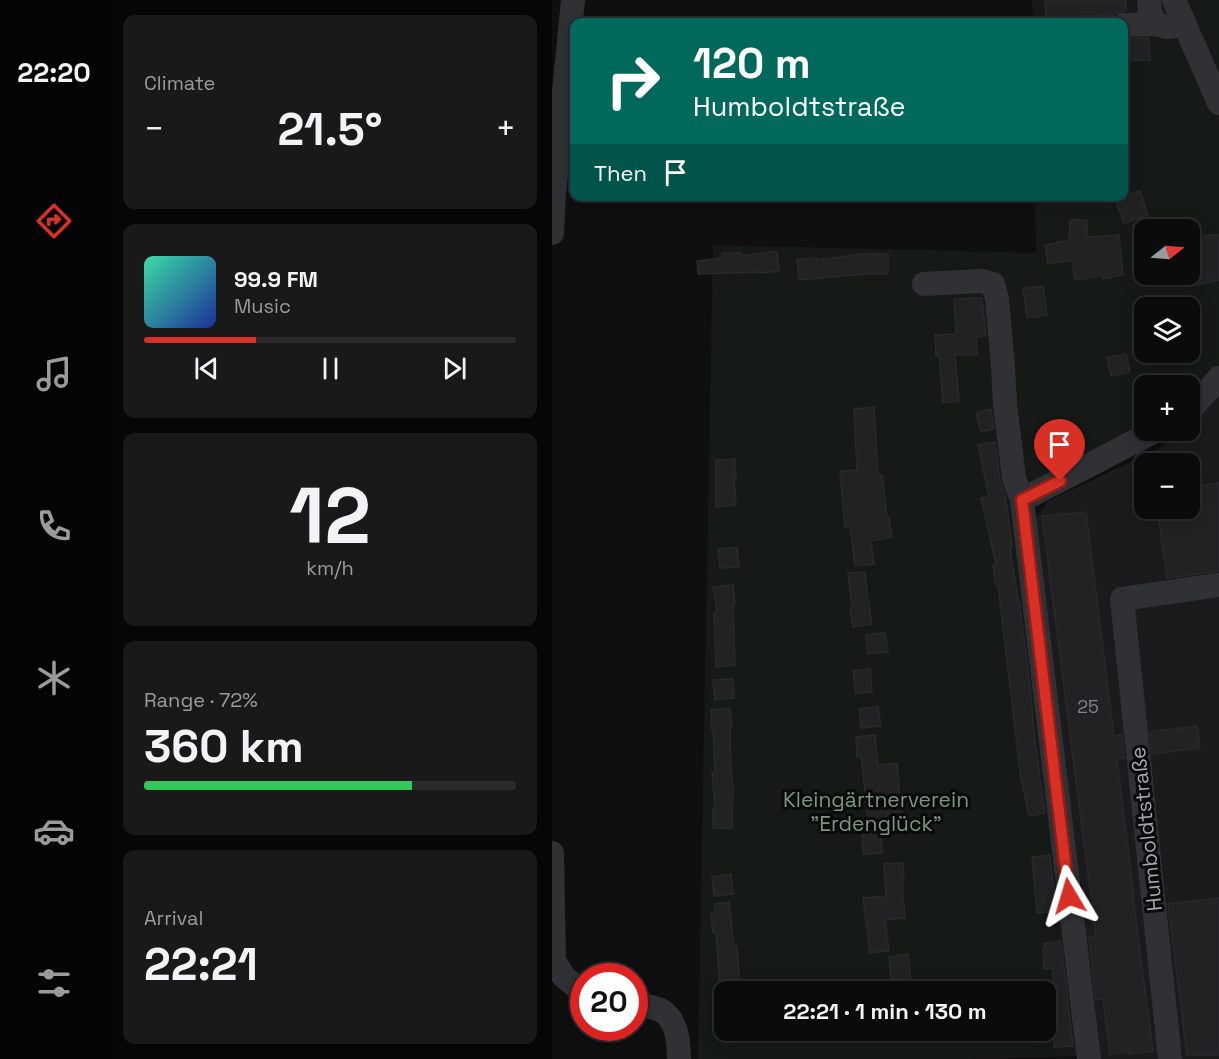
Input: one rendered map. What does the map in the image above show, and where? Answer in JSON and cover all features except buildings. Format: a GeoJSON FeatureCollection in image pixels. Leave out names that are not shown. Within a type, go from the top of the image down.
{"type":"FeatureCollection","features":[{"type":"Feature","properties":{"kind":"lane"},"geometry":{"type":"LineString","coordinates":[[571,18],[573,0]]}},
{"type":"Feature","properties":{"kind":"lane"},"geometry":{"type":"LineString","coordinates":[[1149,0],[1150,12],[1155,24]]}},
{"type":"Feature","properties":{"kind":"lane"},"geometry":{"type":"LineString","coordinates":[[1174,0],[1219,104]]}},
{"type":"Feature","properties":{"kind":"lane"},"geometry":{"type":"LineString","coordinates":[[1128,25],[1155,24],[1166,27],[1185,25]]}},
{"type":"Feature","properties":{"kind":"lane"},"geometry":{"type":"LineString","coordinates":[[552,233],[570,31]]}},
{"type":"Feature","properties":{"kind":"lane"},"geometry":{"type":"LineString","coordinates":[[924,284],[981,281],[993,284],[997,299],[1004,366],[1005,404],[1014,478],[1022,500],[1089,1059]]}},
{"type":"Feature","properties":{"kind":"lane"},"geometry":{"type":"LineString","coordinates":[[1200,399],[1219,378]]}},
{"type":"Feature","properties":{"kind":"lane"},"geometry":{"type":"LineString","coordinates":[[1022,500],[1136,441]]}},
{"type":"Feature","properties":{"kind":"lane","name":"Humboldtstraße"},"geometry":{"type":"LineString","coordinates":[[1170,1059],[1122,599],[1219,585]]}},
{"type":"Feature","properties":{"kind":"lane"},"geometry":{"type":"LineString","coordinates":[[552,853],[554,961],[564,977],[570,982]]}},
{"type":"Feature","properties":{"kind":"lane"},"geometry":{"type":"LineString","coordinates":[[648,1008],[662,1011],[672,1021],[679,1045],[679,1059]]}},
{"type":"Feature","properties":{"kind":"shaded area"},"geometry":{"type":"Polygon","coordinates":[[[1219,390],[1219,1059],[1100,1059],[1035,519],[1048,501],[1134,460],[1134,519],[1200,519],[1200,453],[1149,453],[1167,441],[1200,441],[1200,409],[1219,390]]]}},
{"type":"Feature","properties":{"kind":"green space","name":"Kleingärtnerverein \"Erdenglück\""},"geometry":{"type":"Polygon","coordinates":[[[1032,0],[1170,0],[1219,117],[1219,367],[1200,390],[1200,375],[1134,375],[1134,430],[1011,497],[1080,1056],[972,1059],[698,1059],[713,245],[1036,253],[1035,201],[1128,201],[1128,18],[1033,18],[1032,0]]]}},
{"type":"Feature","properties":{"kind":"green space"},"geometry":{"type":"Polygon","coordinates":[[[1181,0],[1219,0],[1219,87],[1181,0]]]}},
{"type":"Feature","properties":{"kind":"route"},"geometry":{"type":"LineString","coordinates":[[1060,481],[1022,500],[1069,896]]}}]}
